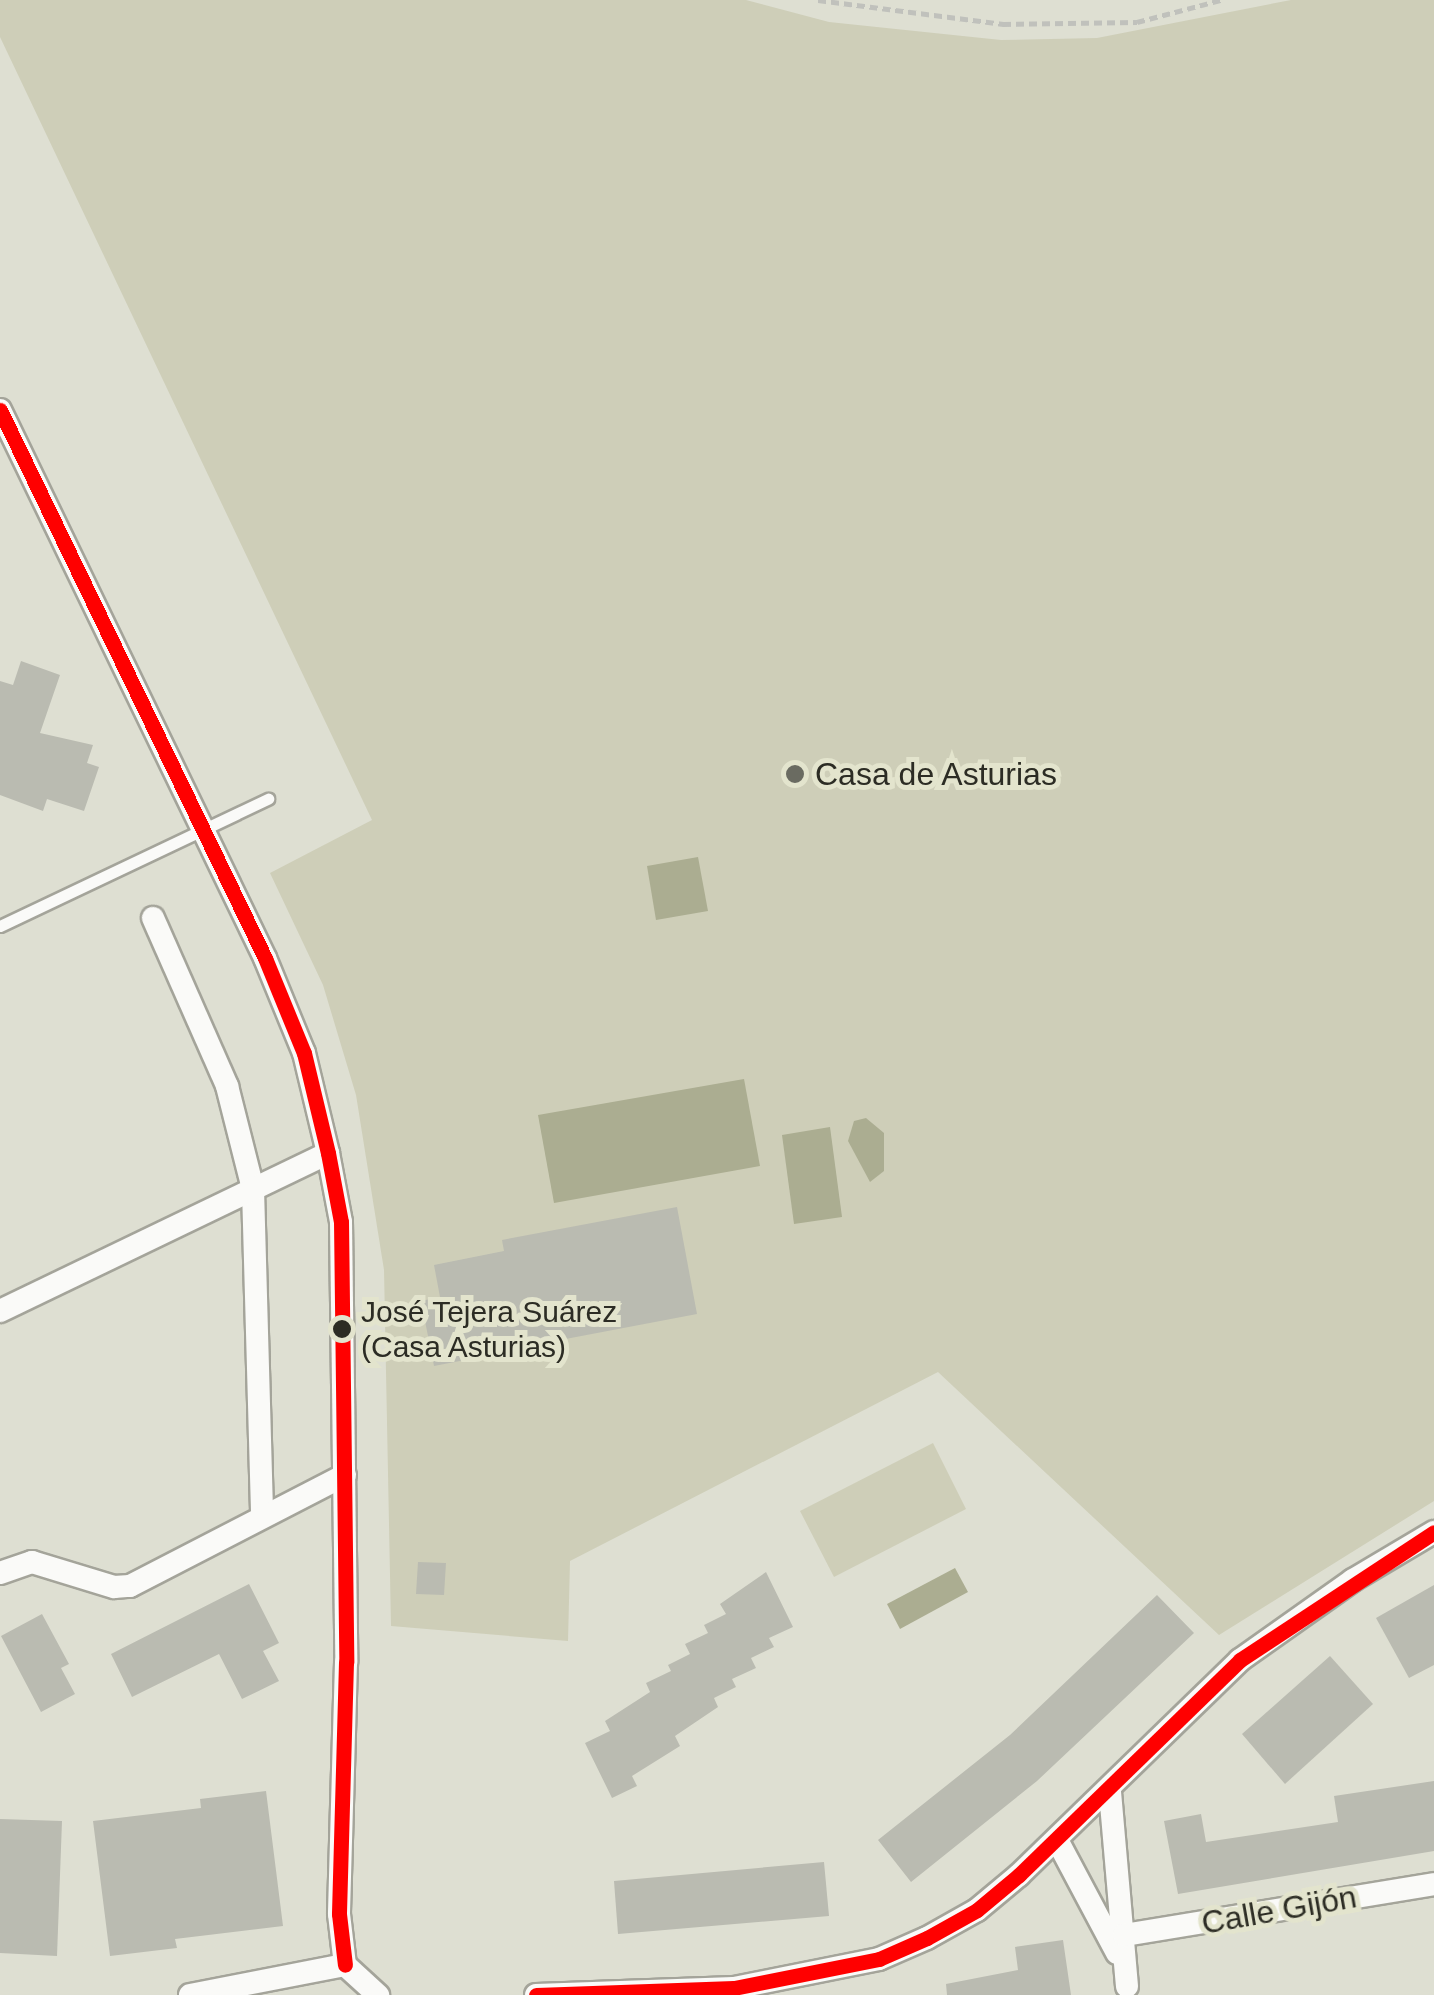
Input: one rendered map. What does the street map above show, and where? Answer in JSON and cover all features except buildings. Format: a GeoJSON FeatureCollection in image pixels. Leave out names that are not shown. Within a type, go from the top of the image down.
{"type":"FeatureCollection","features":[{"type":"Feature","properties":{"kind":"street"},"geometry":{"type":"LineString","coordinates":[[0,410],[202,828],[304,1052],[341,1222],[345,1475],[339,1914],[345,1965],[378,1995]]}},
{"type":"Feature","properties":{"kind":"street"},"geometry":{"type":"LineString","coordinates":[[153,918],[226,1086],[253,1189],[262,1518]]}},
{"type":"Feature","properties":{"kind":"street"},"geometry":{"type":"LineString","coordinates":[[0,1310],[328,1153]]}},
{"type":"Feature","properties":{"kind":"street"},"geometry":{"type":"LineString","coordinates":[[0,1573],[32,1562],[114,1588],[130,1586],[345,1475]]}},
{"type":"Feature","properties":{"kind":"street"},"geometry":{"type":"LineString","coordinates":[[536,1995],[734,1988],[879,1960],[976,1910],[1110,1792],[1240,1660],[1352,1580],[1434,1532]]}},
{"type":"Feature","properties":{"kind":"street"},"geometry":{"type":"LineString","coordinates":[[1110,1792],[1128,1991]]}},
{"type":"Feature","properties":{"kind":"street"},"geometry":{"type":"LineString","coordinates":[[1057,1840],[1110,1932],[1128,1991]]}},
{"type":"Feature","properties":{"kind":"street","name":"Calle Gijón"},"geometry":{"type":"LineString","coordinates":[[1124,1935],[1434,1884]]}},
{"type":"Feature","properties":{"kind":"street"},"geometry":{"type":"LineString","coordinates":[[190,1995],[345,1965]]}},
{"type":"Feature","properties":{"kind":"lane"},"geometry":{"type":"LineString","coordinates":[[0,926],[268,798]]}},
{"type":"Feature","properties":{"kind":"path"},"geometry":{"type":"LineString","coordinates":[[818,0],[1003,24],[1138,22],[1221,0]]}},
{"type":"Feature","properties":{"kind":"shaded area","name":"Casa de Asturias"},"geometry":{"type":"Polygon","coordinates":[[[0,0],[746,0],[829,22],[1001,40],[1097,38],[1291,0],[1434,0],[1434,1501],[1219,1635],[938,1372],[570,1561],[568,1641],[391,1626],[384,1270],[356,1095],[323,985],[270,873],[372,820],[0,37],[0,0]]]}},
{"type":"Feature","properties":{"kind":"shaded area"},"geometry":{"type":"Polygon","coordinates":[[[698,857],[708,911],[656,920],[647,866],[698,857]]]}},
{"type":"Feature","properties":{"kind":"shaded area"},"geometry":{"type":"Polygon","coordinates":[[[744,1079],[760,1166],[554,1203],[538,1115],[744,1079]]]}},
{"type":"Feature","properties":{"kind":"shaded area"},"geometry":{"type":"Polygon","coordinates":[[[866,1118],[884,1133],[884,1171],[870,1182],[848,1141],[854,1121],[866,1118]]]}},
{"type":"Feature","properties":{"kind":"shaded area"},"geometry":{"type":"Polygon","coordinates":[[[830,1127],[842,1217],[794,1224],[782,1135],[830,1127]]]}},
{"type":"Feature","properties":{"kind":"shaded area"},"geometry":{"type":"Polygon","coordinates":[[[933,1443],[966,1509],[834,1577],[800,1511],[933,1443]]]}},
{"type":"Feature","properties":{"kind":"shaded area"},"geometry":{"type":"Polygon","coordinates":[[[955,1568],[968,1592],[900,1629],[887,1604],[955,1568]]]}},
{"type":"Feature","properties":{"kind":"transit line"},"geometry":{"type":"LineString","coordinates":[[0,410],[265,958],[304,1053],[328,1153],[341,1222],[346,1662],[339,1914],[345,1965]]}},
{"type":"Feature","properties":{"kind":"transit line"},"geometry":{"type":"LineString","coordinates":[[536,1995],[734,1988],[879,1959],[927,1938],[977,1910],[1019,1875],[1240,1660],[1434,1532]]}},
{"type":"Feature","properties":{"kind":"place","name":"Casa de Asturias"},"geometry":{"type":"Point","coordinates":[795,774]}},
{"type":"Feature","properties":{"kind":"place","name":"José Tejera Suárez (Casa Asturias)"},"geometry":{"type":"Point","coordinates":[342,1329]}}]}
